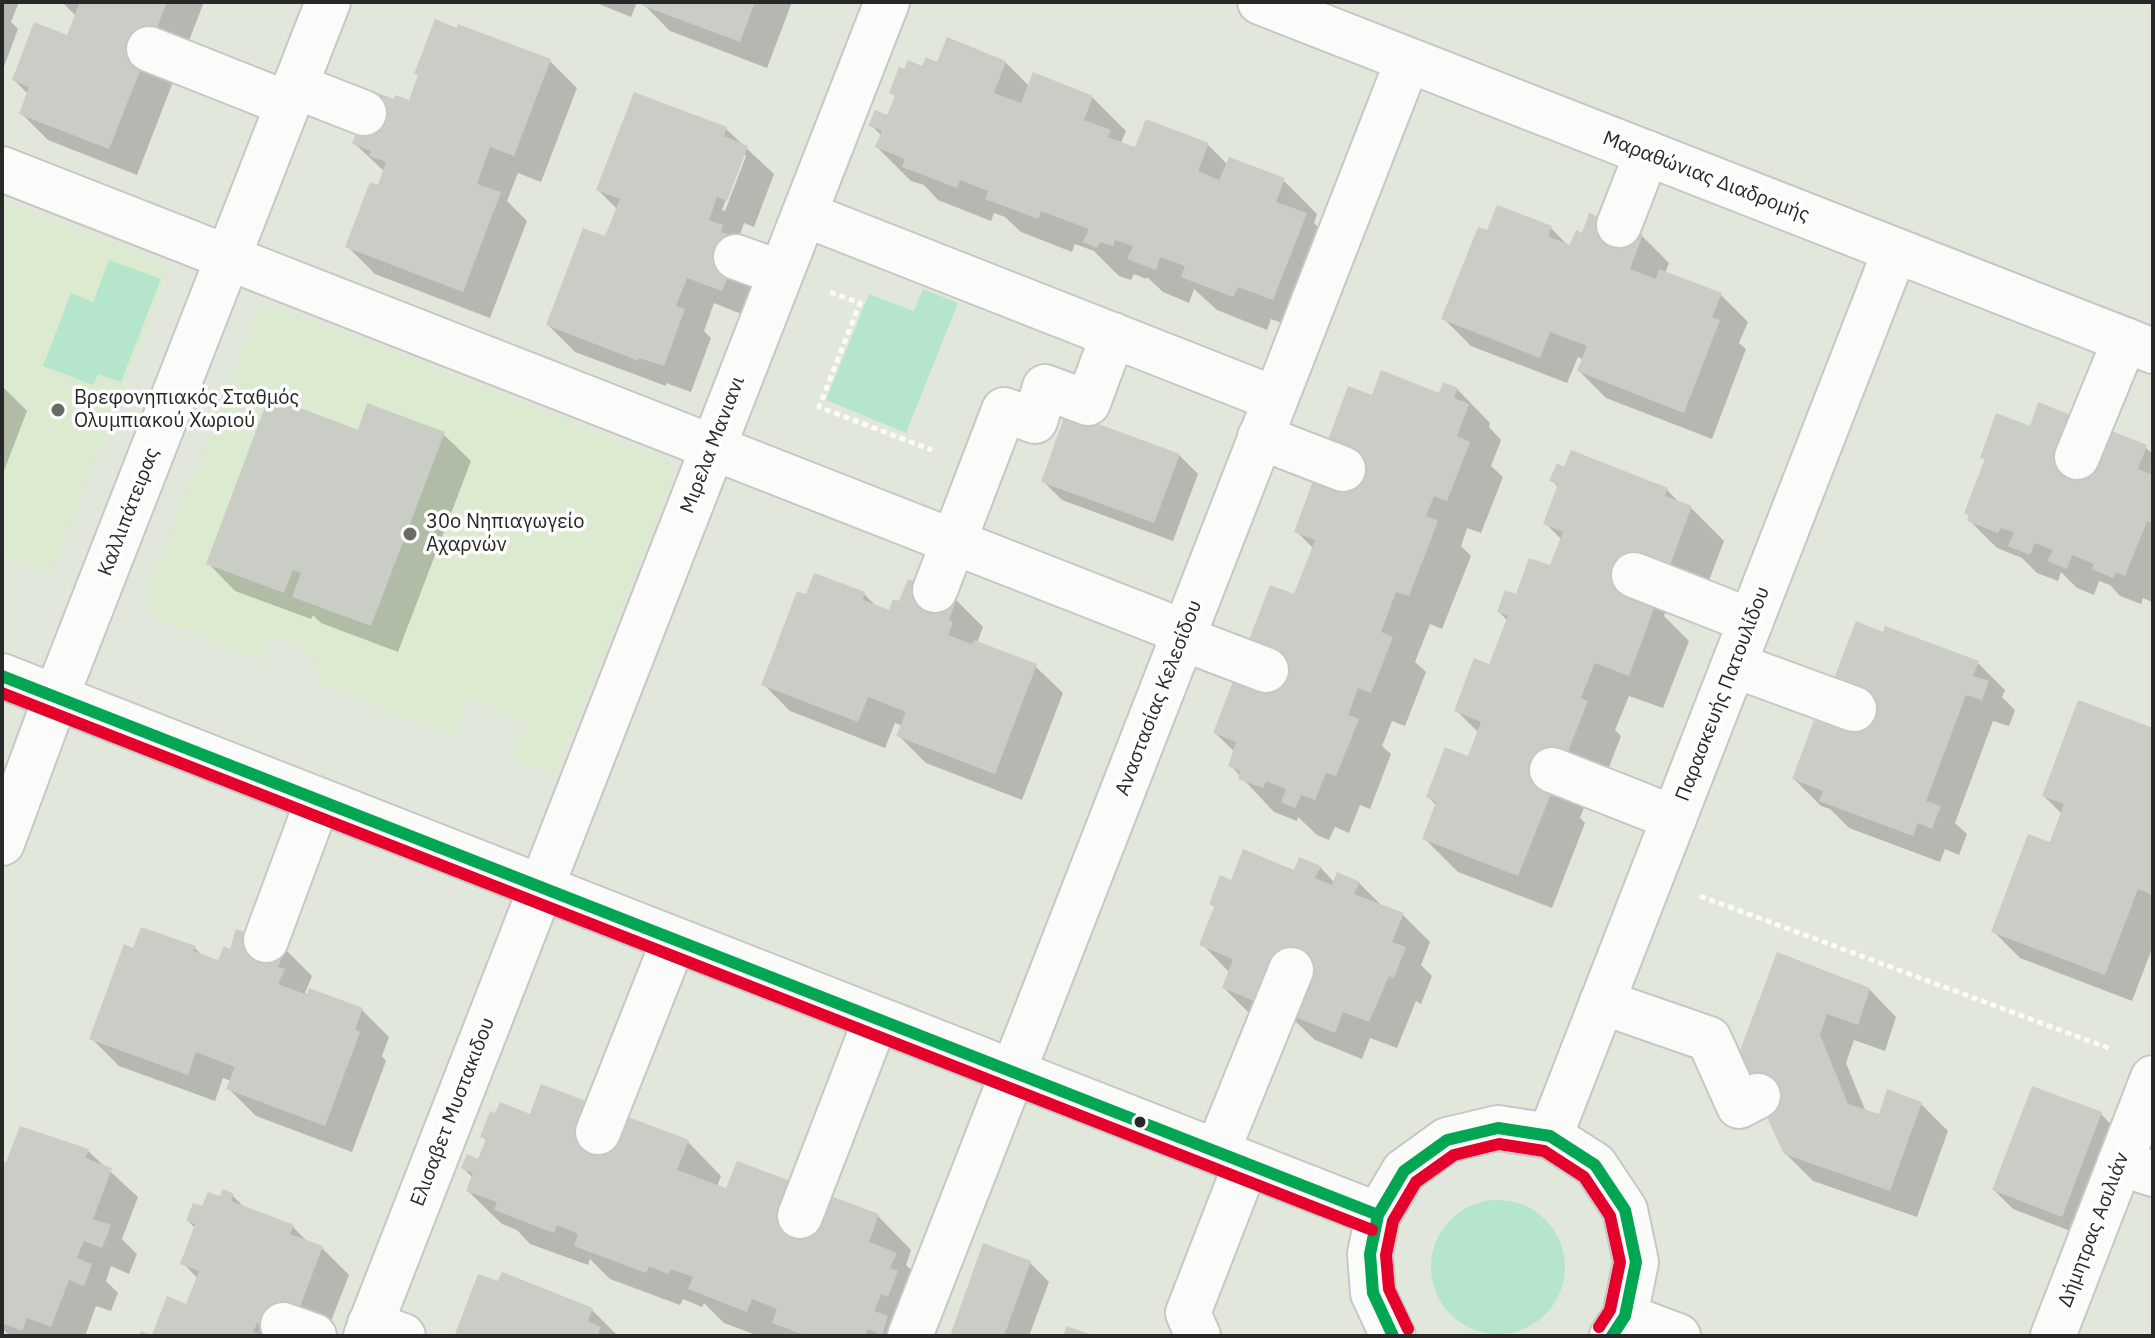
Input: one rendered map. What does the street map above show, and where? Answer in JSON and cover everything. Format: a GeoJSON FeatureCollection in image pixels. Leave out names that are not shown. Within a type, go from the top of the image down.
{"type":"FeatureCollection","features":[{"type":"Feature","properties":{"kind":"street","name":"Καλλιπάτειρας"},"geometry":{"type":"LineString","coordinates":[[2,843],[56,697],[328,2]]}},
{"type":"Feature","properties":{"kind":"street","name":"Μιρελα Μανιανι"},"geometry":{"type":"LineString","coordinates":[[540,887],[887,2]]}},
{"type":"Feature","properties":{"kind":"street","name":"Μαραθώνιας Διαδρομής"},"geometry":{"type":"LineString","coordinates":[[1260,2],[2139,346]]}},
{"type":"Feature","properties":{"kind":"street"},"geometry":{"type":"LineString","coordinates":[[149,49],[291,95],[364,113]]}},
{"type":"Feature","properties":{"kind":"street","name":"Αναστασίας Κελεσίδου"},"geometry":{"type":"LineString","coordinates":[[910,1336],[1408,60]]}},
{"type":"Feature","properties":{"kind":"street"},"geometry":{"type":"LineString","coordinates":[[1619,225],[1647,153]]}},
{"type":"Feature","properties":{"kind":"street"},"geometry":{"type":"LineString","coordinates":[[2,169],[954,542],[1266,670]]}},
{"type":"Feature","properties":{"kind":"street"},"geometry":{"type":"LineString","coordinates":[[804,214],[1113,335],[1268,418],[1343,469]]}},
{"type":"Feature","properties":{"kind":"street","name":"Παρασκευής Πατουλίδου"},"geometry":{"type":"LineString","coordinates":[[1550,1136],[1895,251]]}},
{"type":"Feature","properties":{"kind":"street"},"geometry":{"type":"LineString","coordinates":[[736,257],[780,273]]}},
{"type":"Feature","properties":{"kind":"street"},"geometry":{"type":"LineString","coordinates":[[935,590],[1004,410],[1035,421],[1045,387],[1088,403],[1113,335]]}},
{"type":"Feature","properties":{"kind":"street"},"geometry":{"type":"LineString","coordinates":[[2077,457],[2139,346]]}},
{"type":"Feature","properties":{"kind":"street"},"geometry":{"type":"LineString","coordinates":[[1634,575],[1751,621]]}},
{"type":"Feature","properties":{"kind":"street"},"geometry":{"type":"LineString","coordinates":[[1734,665],[1854,709]]}},
{"type":"Feature","properties":{"kind":"street"},"geometry":{"type":"LineString","coordinates":[[2,676],[1378,1215]]}},
{"type":"Feature","properties":{"kind":"street"},"geometry":{"type":"LineString","coordinates":[[1552,770],[1674,818]]}},
{"type":"Feature","properties":{"kind":"street"},"geometry":{"type":"LineString","coordinates":[[266,940],[318,800]]}},
{"type":"Feature","properties":{"kind":"street","name":"Ελισαβετ Μυστακιδου"},"geometry":{"type":"LineString","coordinates":[[380,1332],[540,887]]}},
{"type":"Feature","properties":{"kind":"street"},"geometry":{"type":"LineString","coordinates":[[598,1132],[674,940]]}},
{"type":"Feature","properties":{"kind":"street"},"geometry":{"type":"LineString","coordinates":[[1198,1336],[1188,1313],[1232,1158],[1291,970]]}},
{"type":"Feature","properties":{"kind":"street"},"geometry":{"type":"LineString","coordinates":[[1602,1002],[1709,1039],[1739,1106],[1758,1096]]}},
{"type":"Feature","properties":{"kind":"street"},"geometry":{"type":"LineString","coordinates":[[800,1216],[876,1019]]}},
{"type":"Feature","properties":{"kind":"street","name":"Δήμητρας Ασιλιάν"},"geometry":{"type":"LineString","coordinates":[[2053,1336],[2137,1168],[2138,1066]]}},
{"type":"Feature","properties":{"kind":"street"},"geometry":{"type":"LineString","coordinates":[[1393,1336],[1373,1293],[1370,1254],[1378,1215],[1404,1171],[1447,1140],[1498,1128],[1550,1136],[1595,1165],[1625,1210],[1636,1262],[1618,1326],[1678,1336]]}},
{"type":"Feature","properties":{"kind":"path"},"geometry":{"type":"LineString","coordinates":[[780,273],[860,303],[819,407],[982,469]]}},
{"type":"Feature","properties":{"kind":"path"},"geometry":{"type":"LineString","coordinates":[[1651,878],[2138,1066]]}},
{"type":"Feature","properties":{"kind":"shaded area","name":"Βρεφονηπιακός Σταθμός Ολυμπιακού Χωριού"},"geometry":{"type":"Polygon","coordinates":[[[2,201],[170,266],[51,573],[2,554],[2,201]]]}},
{"type":"Feature","properties":{"kind":"shaded area"},"geometry":{"type":"Polygon","coordinates":[[[109,260],[161,279],[121,382],[98,374],[93,385],[43,366],[71,293],[93,302],[109,260]]]}},
{"type":"Feature","properties":{"kind":"shaded area"},"geometry":{"type":"Polygon","coordinates":[[[923,289],[958,303],[906,433],[826,400],[869,294],[914,311],[923,289]]]}},
{"type":"Feature","properties":{"kind":"shaded area","name":"30ο Νηπιαγωγείο Αχαρνών"},"geometry":{"type":"Polygon","coordinates":[[[266,308],[283,309],[666,459],[672,468],[673,477],[554,776],[513,759],[528,721],[468,698],[453,736],[321,684],[310,650],[270,636],[261,661],[161,621],[150,609],[147,591],[255,317],[266,308]]]}},
{"type":"Feature","properties":{"kind":"shaded area"},"geometry":{"type":"Polygon","coordinates":[[[1498,1200],[1523,1206],[1545,1220],[1559,1242],[1565,1267],[1559,1292],[1545,1314],[1523,1328],[1498,1334],[1473,1328],[1451,1314],[1437,1292],[1431,1267],[1437,1242],[1451,1220],[1473,1206],[1498,1200]]]}},
{"type":"Feature","properties":{"kind":"building"},"geometry":{"type":"Polygon","coordinates":[[[80,2],[167,2],[109,149],[19,114],[29,87],[12,80],[34,22],[67,35],[80,2]]]}},
{"type":"Feature","properties":{"kind":"building"},"geometry":{"type":"Polygon","coordinates":[[[642,2],[755,2],[740,42],[641,5],[642,2]]]}},
{"type":"Feature","properties":{"kind":"building"},"geometry":{"type":"Polygon","coordinates":[[[435,19],[457,28],[458,24],[551,59],[514,156],[490,147],[477,184],[501,192],[463,292],[345,247],[370,182],[378,185],[386,162],[369,156],[371,151],[352,144],[372,91],[394,99],[395,95],[409,100],[418,75],[414,74],[435,19]]]}},
{"type":"Feature","properties":{"kind":"building"},"geometry":{"type":"Polygon","coordinates":[[[947,37],[1006,61],[994,93],[1021,103],[1033,72],[1093,96],[1084,120],[1111,130],[1108,137],[1135,147],[1146,119],[1209,143],[1198,171],[1219,180],[1229,157],[1285,178],[1276,202],[1307,213],[1273,300],[1238,287],[1233,297],[1181,277],[1185,266],[1160,257],[1156,270],[1127,259],[1133,246],[1115,240],[1113,246],[1100,242],[1097,248],[1083,242],[1089,229],[1041,211],[1038,219],[985,199],[988,191],[960,180],[957,188],[902,167],[905,159],[875,147],[882,130],[868,126],[875,110],[887,115],[895,96],[889,93],[899,67],[904,69],[908,60],[922,66],[926,57],[937,62],[947,37]]]}},
{"type":"Feature","properties":{"kind":"building"},"geometry":{"type":"Polygon","coordinates":[[[634,92],[727,127],[724,136],[748,146],[727,201],[717,197],[709,220],[723,225],[721,232],[742,239],[736,257],[722,291],[687,278],[676,306],[685,309],[664,366],[639,358],[639,361],[546,325],[583,228],[605,236],[620,199],[596,190],[634,92]]]}},
{"type":"Feature","properties":{"kind":"building"},"geometry":{"type":"Polygon","coordinates":[[[1497,205],[1552,226],[1548,236],[1570,245],[1576,230],[1582,233],[1589,213],[1643,234],[1630,269],[1656,279],[1659,269],[1722,293],[1712,317],[1720,320],[1684,413],[1577,371],[1587,346],[1550,332],[1540,358],[1441,319],[1478,227],[1487,230],[1497,205]]]}},
{"type":"Feature","properties":{"kind":"building"},"geometry":{"type":"Polygon","coordinates":[[[1381,370],[1439,393],[1443,382],[1458,388],[1454,398],[1469,404],[1457,436],[1470,442],[1447,501],[1434,496],[1426,516],[1438,521],[1409,596],[1396,592],[1381,632],[1393,637],[1371,693],[1358,688],[1348,715],[1359,719],[1336,776],[1326,773],[1315,800],[1301,795],[1295,808],[1281,802],[1286,789],[1266,781],[1263,788],[1238,779],[1240,771],[1228,766],[1236,742],[1213,733],[1270,585],[1294,594],[1315,540],[1294,532],[1348,386],[1372,395],[1381,370]]]}},
{"type":"Feature","properties":{"kind":"building"},"geometry":{"type":"Polygon","coordinates":[[[269,396],[358,430],[367,403],[445,432],[371,626],[292,597],[301,573],[293,570],[284,593],[206,564],[269,396]]]}},
{"type":"Feature","properties":{"kind":"building"},"geometry":{"type":"Polygon","coordinates":[[[2038,402],[2147,445],[2138,469],[2153,475],[2153,523],[2147,521],[2125,576],[2116,572],[2113,578],[2091,569],[2094,564],[2072,555],[2067,569],[2047,561],[2053,550],[2035,543],[2030,555],[2008,546],[2014,532],[2000,528],[1998,533],[1967,521],[1969,515],[1964,513],[1985,459],[1980,458],[1996,413],[2030,426],[2038,402]]]}},
{"type":"Feature","properties":{"kind":"building"},"geometry":{"type":"Polygon","coordinates":[[[1066,412],[1180,454],[1154,523],[1041,482],[1066,412]]]}},
{"type":"Feature","properties":{"kind":"building"},"geometry":{"type":"Polygon","coordinates":[[[1571,450],[1668,488],[1665,496],[1692,506],[1629,676],[1595,663],[1581,698],[1588,701],[1518,876],[1422,839],[1436,802],[1426,797],[1445,747],[1468,756],[1481,722],[1454,711],[1474,658],[1489,664],[1508,616],[1497,612],[1505,590],[1516,594],[1529,558],[1550,565],[1563,532],[1543,524],[1558,484],[1549,481],[1557,463],[1564,467],[1571,450]]]}},
{"type":"Feature","properties":{"kind":"building"},"geometry":{"type":"Polygon","coordinates":[[[814,573],[865,592],[863,600],[889,610],[893,599],[899,601],[908,579],[957,598],[949,620],[953,622],[948,635],[972,644],[974,640],[1037,664],[995,774],[896,736],[906,712],[868,697],[858,722],[761,685],[797,591],[806,594],[814,573]]]}},
{"type":"Feature","properties":{"kind":"building"},"geometry":{"type":"Polygon","coordinates":[[[1856,621],[1883,632],[1885,626],[1979,661],[1973,676],[1989,681],[1982,700],[1966,695],[1926,801],[1941,806],[1932,829],[1918,823],[1913,836],[1819,801],[1823,791],[1792,779],[1814,720],[1845,731],[1858,696],[1831,686],[1856,621]]]}},
{"type":"Feature","properties":{"kind":"building"},"geometry":{"type":"Polygon","coordinates":[[[2078,700],[2153,728],[2153,895],[2138,889],[2105,975],[1991,932],[2028,834],[2050,842],[2064,804],[2042,796],[2078,700]]]}},
{"type":"Feature","properties":{"kind":"building"},"geometry":{"type":"Polygon","coordinates":[[[1243,849],[1294,870],[1299,857],[1321,866],[1315,878],[1332,885],[1337,872],[1360,882],[1354,894],[1404,913],[1392,942],[1406,947],[1394,978],[1389,976],[1369,1022],[1343,1012],[1335,1033],[1222,988],[1233,959],[1199,945],[1214,907],[1209,904],[1220,875],[1231,880],[1243,849]]]}},
{"type":"Feature","properties":{"kind":"building"},"geometry":{"type":"Polygon","coordinates":[[[141,927],[196,946],[193,951],[218,960],[224,946],[230,949],[236,929],[286,947],[278,967],[285,969],[278,984],[307,995],[309,988],[363,1008],[355,1029],[360,1032],[325,1126],[226,1089],[235,1067],[196,1052],[188,1075],[89,1039],[124,944],[133,948],[141,927]]]}},
{"type":"Feature","properties":{"kind":"building"},"geometry":{"type":"Polygon","coordinates":[[[1777,952],[1870,988],[1858,1025],[1827,1014],[1820,1035],[1848,1104],[1879,1114],[1887,1089],[1922,1102],[1890,1191],[1784,1154],[1738,1056],[1777,952]]]}},
{"type":"Feature","properties":{"kind":"building"},"geometry":{"type":"Polygon","coordinates":[[[541,1084],[689,1140],[677,1170],[726,1188],[737,1161],[879,1214],[869,1242],[897,1253],[890,1268],[898,1271],[888,1297],[881,1294],[874,1311],[888,1316],[882,1335],[868,1329],[865,1336],[807,1336],[772,1323],[777,1309],[752,1299],[747,1312],[688,1289],[693,1277],[671,1269],[668,1274],[649,1266],[646,1273],[574,1246],[578,1234],[557,1225],[554,1233],[494,1210],[497,1202],[466,1191],[473,1173],[461,1168],[467,1154],[478,1159],[486,1139],[480,1137],[490,1111],[495,1113],[500,1102],[530,1114],[541,1084]]]}},
{"type":"Feature","properties":{"kind":"building"},"geometry":{"type":"Polygon","coordinates":[[[2032,1086],[2102,1112],[2062,1217],[1992,1190],[2032,1086]]]}},
{"type":"Feature","properties":{"kind":"building"},"geometry":{"type":"Polygon","coordinates":[[[20,1126],[89,1149],[85,1158],[112,1168],[93,1219],[111,1225],[102,1248],[84,1241],[77,1258],[92,1264],[84,1286],[69,1280],[51,1327],[27,1318],[22,1331],[2,1323],[2,1161],[6,1162],[20,1126]]]}},
{"type":"Feature","properties":{"kind":"building"},"geometry":{"type":"Polygon","coordinates":[[[223,1189],[234,1194],[231,1201],[294,1225],[290,1234],[323,1246],[299,1309],[280,1332],[257,1323],[253,1332],[264,1336],[139,1336],[141,1331],[152,1335],[167,1296],[186,1304],[199,1271],[180,1264],[195,1224],[186,1221],[193,1203],[202,1206],[208,1192],[220,1196],[223,1189]]]}},
{"type":"Feature","properties":{"kind":"building"},"geometry":{"type":"Polygon","coordinates":[[[983,1243],[1031,1261],[1004,1336],[950,1336],[983,1243]]]}},
{"type":"Feature","properties":{"kind":"building"},"geometry":{"type":"Polygon","coordinates":[[[502,1272],[593,1308],[588,1321],[601,1327],[597,1336],[455,1334],[478,1274],[498,1281],[502,1272]]]}},
{"type":"Feature","properties":{"kind":"building"},"geometry":{"type":"Polygon","coordinates":[[[1067,1326],[1095,1336],[1063,1336],[1067,1326]]]}},
{"type":"Feature","properties":{"kind":"transit line"},"geometry":{"type":"LineString","coordinates":[[2,676],[1378,1215]]}},
{"type":"Feature","properties":{"kind":"transit line"},"geometry":{"type":"LineString","coordinates":[[2,693],[1372,1230]]}},
{"type":"Feature","properties":{"kind":"transit line"},"geometry":{"type":"LineString","coordinates":[[1393,1336],[1373,1293],[1370,1254],[1378,1215],[1404,1171],[1447,1140],[1498,1128],[1550,1136],[1595,1165],[1625,1210],[1636,1262],[1625,1316],[1612,1336]]}},
{"type":"Feature","properties":{"kind":"transit line"},"geometry":{"type":"LineString","coordinates":[[1408,1329],[1389,1289],[1386,1255],[1393,1221],[1416,1182],[1454,1155],[1499,1144],[1544,1151],[1584,1177],[1610,1216],[1620,1262],[1610,1310],[1599,1327]]}},
{"type":"Feature","properties":{"kind":"place","name":"Βρεφονηπιακός Σταθμός Ολυμπιακού Χωριού"},"geometry":{"type":"Point","coordinates":[58,410]}},
{"type":"Feature","properties":{"kind":"place","name":"30ο Νηπιαγωγείο Αχαρνών"},"geometry":{"type":"Point","coordinates":[410,534]}}]}
